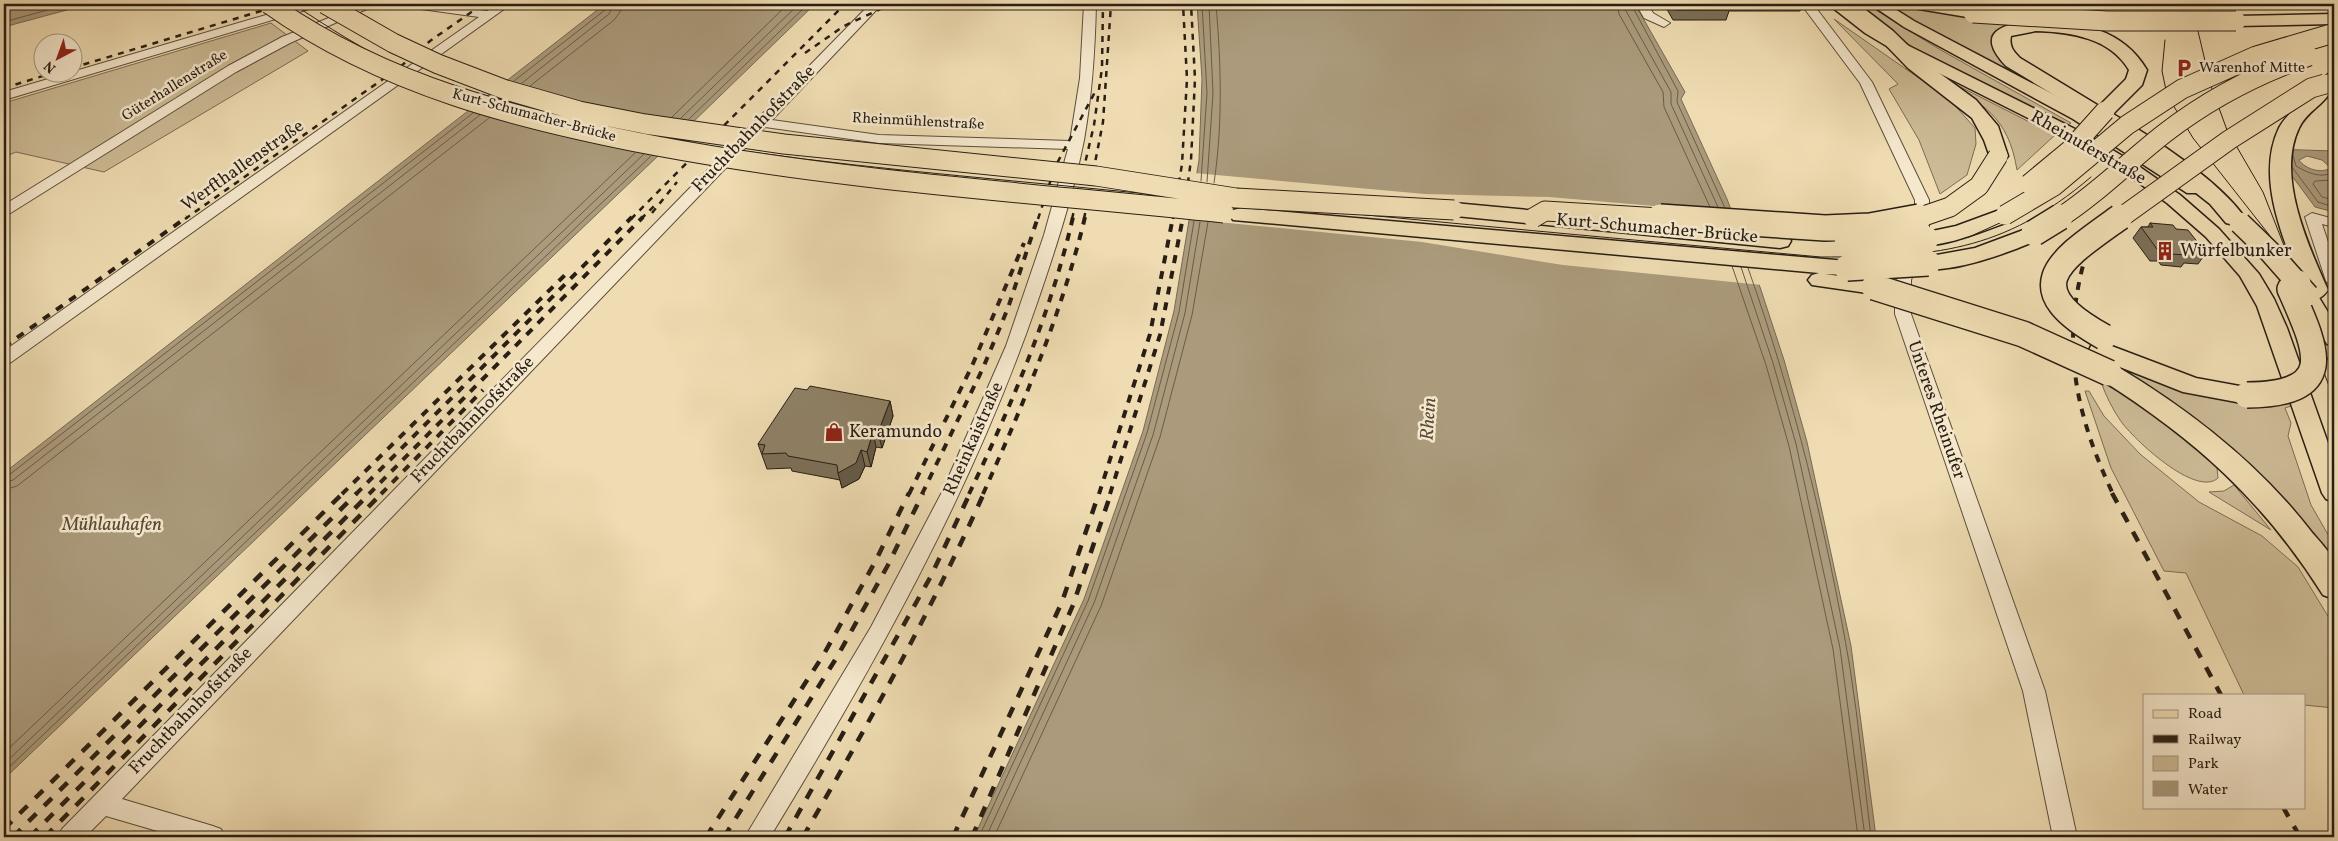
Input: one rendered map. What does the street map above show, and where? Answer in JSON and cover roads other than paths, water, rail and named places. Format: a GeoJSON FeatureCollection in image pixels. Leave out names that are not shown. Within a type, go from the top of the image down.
{"type":"FeatureCollection","features":[{"type":"Feature","properties":{"kind":"highway","name":"Kurt-Schumacher-Brücke"},"geometry":{"type":"LineString","coordinates":[[269,4],[318,39],[365,63],[412,82],[484,106],[621,139],[746,161],[819,170],[1310,222],[1469,234]]}},
{"type":"Feature","properties":{"kind":"highway","name":"Kurt-Schumacher-Brücke"},"geometry":{"type":"LineString","coordinates":[[325,4],[393,43],[506,90],[579,111],[645,124],[784,144],[1096,176],[1236,198],[1454,210],[1780,241],[1842,245],[1898,242],[1962,231],[2025,206],[2070,175],[2134,119],[2168,97],[2254,57],[2334,33]]}},
{"type":"Feature","properties":{"kind":"highway"},"geometry":{"type":"LineString","coordinates":[[1533,218],[1545,211],[1810,229],[1874,226],[1912,220],[1938,212],[1961,200],[1981,184],[1994,167],[1998,156],[1996,140],[1989,124],[1972,107],[1919,68],[1882,31],[1857,13],[1849,4]]}},
{"type":"Feature","properties":{"kind":"highway"},"geometry":{"type":"LineString","coordinates":[[1919,4],[1974,12],[2107,21],[2334,19]]}},
{"type":"Feature","properties":{"kind":"highway"},"geometry":{"type":"LineString","coordinates":[[2072,4],[2236,21]]}},
{"type":"Feature","properties":{"kind":"highway"},"geometry":{"type":"LineString","coordinates":[[2004,215],[2014,195],[2045,173],[2090,130],[2135,81],[2138,73],[2135,62],[2127,52],[2116,44],[2083,32],[2048,25],[2021,26],[2003,33],[2000,38],[2002,48],[2013,62],[2026,71],[2136,136],[2218,199],[2237,220]]}},
{"type":"Feature","properties":{"kind":"highway"},"geometry":{"type":"LineString","coordinates":[[1469,234],[1828,267],[1892,266],[1953,260],[1989,251],[2028,236],[2054,223],[2093,195],[2171,128],[2203,106],[2276,69],[2334,48]]}},
{"type":"Feature","properties":{"kind":"highway"},"geometry":{"type":"LineString","coordinates":[[1469,234],[1509,246],[1541,251],[1874,287],[2013,329],[2072,354],[2104,353],[2192,386],[2246,395],[2287,392],[2303,384],[2314,372],[2318,357],[2310,332],[2290,289],[2316,290],[2295,234],[2280,180],[2282,148],[2290,128],[2302,111],[2322,92],[2330,81]]}},
{"type":"Feature","properties":{"kind":"highway"},"geometry":{"type":"LineString","coordinates":[[2330,81],[2310,88],[2229,140],[2076,249],[2057,269],[2053,282],[2059,302],[2104,353],[2159,403],[2200,434],[2245,474],[2291,524],[2334,587]]}},
{"type":"Feature","properties":{"kind":"main road","name":"Rheinuferstraße"},"geometry":{"type":"LineString","coordinates":[[1836,4],[1870,30],[1900,48],[2102,151],[2137,172],[2202,225],[2236,258],[2248,273],[2277,328],[2334,493]]}},
{"type":"Feature","properties":{"kind":"main road","name":"Rheinuferstraße"},"geometry":{"type":"LineString","coordinates":[[1878,4],[1909,24],[2080,116],[2237,220],[2303,289],[2334,339]]}},
{"type":"Feature","properties":{"kind":"street"},"geometry":{"type":"LineString","coordinates":[[4,96],[315,4]]}},
{"type":"Feature","properties":{"kind":"street","name":"Güterhallenstraße"},"geometry":{"type":"LineString","coordinates":[[4,211],[232,69],[286,40],[372,4]]}},
{"type":"Feature","properties":{"kind":"street"},"geometry":{"type":"LineString","coordinates":[[414,4],[490,15]]}},
{"type":"Feature","properties":{"kind":"street","name":"Werfthallenstraße"},"geometry":{"type":"LineString","coordinates":[[4,359],[505,4]]}},
{"type":"Feature","properties":{"kind":"street","name":"Fruchtbahnhofstraße"},"geometry":{"type":"LineString","coordinates":[[70,837],[876,4]]}},
{"type":"Feature","properties":{"kind":"street","name":"Rheinkaistraße"},"geometry":{"type":"LineString","coordinates":[[757,837],[860,666],[911,570],[977,436],[1028,310],[1061,207],[1075,145],[1088,64],[1090,4]]}},
{"type":"Feature","properties":{"kind":"street"},"geometry":{"type":"LineString","coordinates":[[1642,4],[1648,15],[1664,23]]}},
{"type":"Feature","properties":{"kind":"street","name":"Unteres Rheinufer"},"geometry":{"type":"LineString","coordinates":[[1807,4],[1866,82],[1922,200],[1924,224],[1903,280],[1903,314],[2034,691],[2065,837]]}},
{"type":"Feature","properties":{"kind":"street","name":"Rheinmühlenstraße"},"geometry":{"type":"LineString","coordinates":[[760,122],[879,139],[1075,145]]}},
{"type":"Feature","properties":{"kind":"street"},"geometry":{"type":"LineString","coordinates":[[2334,223],[2312,217],[2334,281]]}},
{"type":"Feature","properties":{"kind":"street"},"geometry":{"type":"LineString","coordinates":[[102,804],[213,837]]}},
{"type":"Feature","properties":{"kind":"water"},"geometry":{"type":"Polygon","coordinates":[[[4,4],[89,4],[4,27],[4,4]]]}},
{"type":"Feature","properties":{"kind":"water","name":"Mühlauhafen"},"geometry":{"type":"Polygon","coordinates":[[[605,4],[815,4],[4,779],[4,473],[605,4]]]}},
{"type":"Feature","properties":{"kind":"water","name":"Rhein"},"geometry":{"type":"Polygon","coordinates":[[[1197,4],[1635,4],[1685,92],[1681,99],[1727,199],[1760,287],[1784,360],[1807,442],[1851,646],[1876,837],[974,837],[1084,599],[1143,431],[1174,311],[1199,160],[1202,79],[1197,4]]]}},
{"type":"Feature","properties":{"kind":"water"},"geometry":{"type":"Polygon","coordinates":[[[2272,149],[2334,151],[2334,212],[2315,207],[2272,149]],[[2307,156],[2299,160],[2305,166],[2314,170],[2323,171],[2331,168],[2322,160],[2307,156]]]}},
{"type":"Feature","properties":{"kind":"tram line"},"geometry":{"type":"LineString","coordinates":[[293,4],[373,53],[436,82],[509,106],[584,124],[697,144],[802,159],[1294,208],[1821,257],[1861,257],[1932,252],[1996,236],[2027,222],[2091,177]]}},
{"type":"Feature","properties":{"kind":"tram line"},"geometry":{"type":"LineString","coordinates":[[2197,27],[2211,86],[2227,130],[2263,192],[2316,327]]}},
{"type":"Feature","properties":{"kind":"tram line"},"geometry":{"type":"LineString","coordinates":[[2165,40],[2162,71],[2167,95],[2193,138],[2274,241],[2334,399]]}},
{"type":"Feature","properties":{"kind":"tram line"},"geometry":{"type":"LineString","coordinates":[[1969,237],[2013,217],[2078,172]]}},
{"type":"Feature","properties":{"kind":"tram line"},"geometry":{"type":"LineString","coordinates":[[2325,352],[2334,376]]}},
{"type":"Feature","properties":{"kind":"railway"},"geometry":{"type":"LineString","coordinates":[[82,65],[284,4]]}},
{"type":"Feature","properties":{"kind":"railway"},"geometry":{"type":"LineString","coordinates":[[185,219],[400,67],[430,41],[483,4]]}},
{"type":"Feature","properties":{"kind":"railway"},"geometry":{"type":"LineString","coordinates":[[631,219],[845,4]]}},
{"type":"Feature","properties":{"kind":"railway"},"geometry":{"type":"LineString","coordinates":[[805,53],[844,26],[891,4]]}},
{"type":"Feature","properties":{"kind":"railway"},"geometry":{"type":"LineString","coordinates":[[1072,219],[1094,125],[1102,68],[1103,4]]}},
{"type":"Feature","properties":{"kind":"railway"},"geometry":{"type":"LineString","coordinates":[[1084,219],[1103,122],[1111,4]]}},
{"type":"Feature","properties":{"kind":"railway"},"geometry":{"type":"LineString","coordinates":[[1173,219],[1182,164],[1187,79],[1183,4]]}},
{"type":"Feature","properties":{"kind":"railway"},"geometry":{"type":"LineString","coordinates":[[1183,219],[1191,160],[1195,79],[1191,4]]}},
{"type":"Feature","properties":{"kind":"railway"},"geometry":{"type":"LineString","coordinates":[[4,88],[32,79]]}},
{"type":"Feature","properties":{"kind":"railway"},"geometry":{"type":"LineString","coordinates":[[1038,219],[1055,167],[1095,92]]}},
{"type":"Feature","properties":{"kind":"railway"},"geometry":{"type":"LineString","coordinates":[[652,213],[677,182]]}},
{"type":"Feature","properties":{"kind":"railway"},"geometry":{"type":"LineString","coordinates":[[643,217],[654,206]]}},
{"type":"Feature","properties":{"kind":"railway"},"geometry":{"type":"LineString","coordinates":[[4,347],[187,217]]}},
{"type":"Feature","properties":{"kind":"railway"},"geometry":{"type":"LineString","coordinates":[[356,494],[632,217]]}},
{"type":"Feature","properties":{"kind":"railway"},"geometry":{"type":"LineString","coordinates":[[369,494],[643,217]]}},
{"type":"Feature","properties":{"kind":"railway"},"geometry":{"type":"LineString","coordinates":[[922,494],[983,368],[1008,308],[1038,217]]}},
{"type":"Feature","properties":{"kind":"railway"},"geometry":{"type":"LineString","coordinates":[[969,494],[1015,393],[1042,324],[1073,217]]}},
{"type":"Feature","properties":{"kind":"railway"},"geometry":{"type":"LineString","coordinates":[[983,494],[1013,427],[1053,323],[1076,253],[1085,217]]}},
{"type":"Feature","properties":{"kind":"railway"},"geometry":{"type":"LineString","coordinates":[[1099,494],[1150,334],[1173,217]]}},
{"type":"Feature","properties":{"kind":"railway"},"geometry":{"type":"LineString","coordinates":[[1110,494],[1160,335],[1183,217]]}},
{"type":"Feature","properties":{"kind":"railway"},"geometry":{"type":"LineString","coordinates":[[909,494],[972,366],[1024,243]]}},
{"type":"Feature","properties":{"kind":"railway"},"geometry":{"type":"LineString","coordinates":[[2087,251],[2074,315],[2073,346],[2075,375],[2089,434],[2113,494]]}},
{"type":"Feature","properties":{"kind":"railway"},"geometry":{"type":"LineString","coordinates":[[342,494],[569,271]]}},
{"type":"Feature","properties":{"kind":"railway"},"geometry":{"type":"LineString","coordinates":[[381,494],[483,390]]}},
{"type":"Feature","properties":{"kind":"railway"},"geometry":{"type":"LineString","coordinates":[[4,829],[343,493]]}},
{"type":"Feature","properties":{"kind":"railway"},"geometry":{"type":"LineString","coordinates":[[30,837],[370,493]]}},
{"type":"Feature","properties":{"kind":"railway"},"geometry":{"type":"LineString","coordinates":[[45,837],[382,493]]}},
{"type":"Feature","properties":{"kind":"railway"},"geometry":{"type":"LineString","coordinates":[[706,837],[824,654],[875,562],[909,493]]}},
{"type":"Feature","properties":{"kind":"railway"},"geometry":{"type":"LineString","coordinates":[[724,837],[837,657],[888,565],[923,493]]}},
{"type":"Feature","properties":{"kind":"railway"},"geometry":{"type":"LineString","coordinates":[[785,837],[931,576],[970,493]]}},
{"type":"Feature","properties":{"kind":"railway"},"geometry":{"type":"LineString","coordinates":[[803,837],[898,667],[964,537],[984,493]]}},
{"type":"Feature","properties":{"kind":"railway"},"geometry":{"type":"LineString","coordinates":[[953,837],[1062,602],[1099,493]]}},
{"type":"Feature","properties":{"kind":"railway"},"geometry":{"type":"LineString","coordinates":[[972,837],[1073,605],[1111,493]]}},
{"type":"Feature","properties":{"kind":"railway"},"geometry":{"type":"LineString","coordinates":[[2112,493],[2220,694]]}},
{"type":"Feature","properties":{"kind":"railway"},"geometry":{"type":"LineString","coordinates":[[13,837],[356,494]]}},
{"type":"Feature","properties":{"kind":"railway"},"geometry":{"type":"LineString","coordinates":[[2284,808],[2300,837]]}},
{"type":"Feature","properties":{"kind":"place","name":"Warenhof Mitte"},"geometry":{"type":"Point","coordinates":[2184,68]}},
{"type":"Feature","properties":{"kind":"place","name":"Würfelbunker"},"geometry":{"type":"Point","coordinates":[2165,251]}},
{"type":"Feature","properties":{"kind":"place","name":"Keramundo"},"geometry":{"type":"Point","coordinates":[834,432]}}]}
